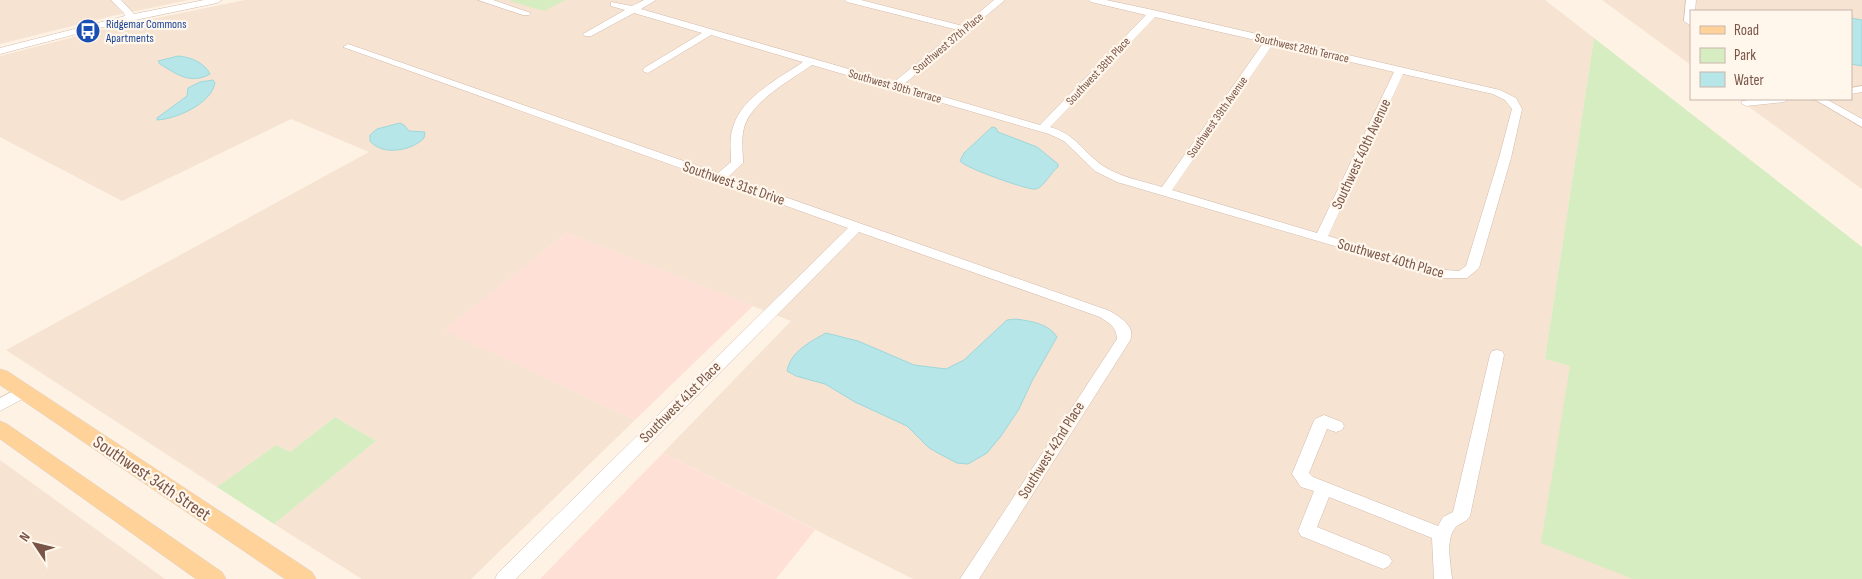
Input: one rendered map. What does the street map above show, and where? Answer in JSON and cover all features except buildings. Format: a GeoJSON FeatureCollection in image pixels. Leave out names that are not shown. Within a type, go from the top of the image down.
{"type":"FeatureCollection","features":[{"type":"Feature","properties":{"kind":"main road","name":"Southwest 34th Street"},"geometry":{"type":"LineString","coordinates":[[0,376],[304,579]]}},
{"type":"Feature","properties":{"kind":"main road"},"geometry":{"type":"LineString","coordinates":[[0,429],[214,579]]}},
{"type":"Feature","properties":{"kind":"street"},"geometry":{"type":"LineString","coordinates":[[116,0],[129,12],[130,18]]}},
{"type":"Feature","properties":{"kind":"street"},"geometry":{"type":"LineString","coordinates":[[0,38],[4,49],[130,18],[217,0]]}},
{"type":"Feature","properties":{"kind":"street"},"geometry":{"type":"LineString","coordinates":[[588,34],[651,0]]}},
{"type":"Feature","properties":{"kind":"street"},"geometry":{"type":"LineString","coordinates":[[850,0],[964,29]]}},
{"type":"Feature","properties":{"kind":"street","name":"Southwest 37th Place"},"geometry":{"type":"LineString","coordinates":[[896,86],[1000,0]]}},
{"type":"Feature","properties":{"kind":"street","name":"Southwest 28th Terrace"},"geometry":{"type":"LineString","coordinates":[[1094,0],[1496,92],[1509,98]]}},
{"type":"Feature","properties":{"kind":"street"},"geometry":{"type":"LineString","coordinates":[[491,1],[526,13]]}},
{"type":"Feature","properties":{"kind":"street","name":"Southwest 30th Terrace"},"geometry":{"type":"LineString","coordinates":[[614,4],[1043,128],[1068,139],[1099,168],[1121,179],[1164,193]]}},
{"type":"Feature","properties":{"kind":"street","name":"Southwest 38th Place"},"geometry":{"type":"LineString","coordinates":[[1043,128],[1153,13]]}},
{"type":"Feature","properties":{"kind":"street"},"geometry":{"type":"LineString","coordinates":[[648,70],[710,32]]}},
{"type":"Feature","properties":{"kind":"street","name":"Southwest 39th Avenue"},"geometry":{"type":"LineString","coordinates":[[1164,193],[1270,41]]}},
{"type":"Feature","properties":{"kind":"street","name":"Southwest 31st Drive"},"geometry":{"type":"LineString","coordinates":[[348,46],[1105,314],[1118,322]]}},
{"type":"Feature","properties":{"kind":"street"},"geometry":{"type":"LineString","coordinates":[[720,178],[737,164],[738,126],[746,111],[765,94],[811,62]]}},
{"type":"Feature","properties":{"kind":"street","name":"Southwest 40th Avenue"},"geometry":{"type":"LineString","coordinates":[[1321,238],[1400,70]]}},
{"type":"Feature","properties":{"kind":"street","name":"Southwest 40th Place"},"geometry":{"type":"LineString","coordinates":[[1164,193],[1456,276],[1469,272],[1472,268],[1505,158],[1517,109],[1516,103],[1509,98]]}},
{"type":"Feature","properties":{"kind":"street"},"geometry":{"type":"LineString","coordinates":[[1746,103],[1774,100]]}},
{"type":"Feature","properties":{"kind":"street"},"geometry":{"type":"LineString","coordinates":[[1821,100],[1862,124]]}},
{"type":"Feature","properties":{"kind":"street","name":"Southwest 41st Place"},"geometry":{"type":"LineString","coordinates":[[504,579],[857,226]]}},
{"type":"Feature","properties":{"kind":"street","name":"Southwest 42nd Place"},"geometry":{"type":"LineString","coordinates":[[969,579],[1092,386],[1124,340],[1124,329],[1118,322]]}},
{"type":"Feature","properties":{"kind":"street"},"geometry":{"type":"LineString","coordinates":[[1443,579],[1440,540],[1448,522],[1462,516],[1497,355]]}},
{"type":"Feature","properties":{"kind":"street"},"geometry":{"type":"LineString","coordinates":[[0,405],[23,392]]}},
{"type":"Feature","properties":{"kind":"street"},"geometry":{"type":"LineString","coordinates":[[1336,426],[1321,422],[1300,474],[1307,482],[1443,535]]}},
{"type":"Feature","properties":{"kind":"street"},"geometry":{"type":"LineString","coordinates":[[1324,488],[1307,531],[1383,561]]}},
{"type":"Feature","properties":{"kind":"shaded area"},"geometry":{"type":"Polygon","coordinates":[[[0,0],[189,0],[112,16],[0,44],[0,0]]]}},
{"type":"Feature","properties":{"kind":"shaded area"},"geometry":{"type":"Polygon","coordinates":[[[245,0],[1545,0],[1594,38],[1545,359],[1570,366],[1862,579],[913,579],[663,453],[791,321],[567,233],[445,330],[635,420],[471,579],[362,579],[274,524],[376,441],[335,417],[290,452],[276,445],[217,487],[6,350],[369,152],[291,119],[122,201],[0,137],[0,56],[113,27],[245,0]]]}},
{"type":"Feature","properties":{"kind":"shaded area"},"geometry":{"type":"Polygon","coordinates":[[[1602,0],[1862,0],[1862,189],[1739,100],[1852,100],[1852,10],[1690,10],[1690,64],[1602,0]]]}},
{"type":"Feature","properties":{"kind":"shaded area"},"geometry":{"type":"Polygon","coordinates":[[[567,233],[753,306],[635,420],[444,330],[567,233]]]}},
{"type":"Feature","properties":{"kind":"shaded area"},"geometry":{"type":"Polygon","coordinates":[[[663,453],[815,530],[776,579],[540,579],[663,453]]]}},
{"type":"Feature","properties":{"kind":"shaded area"},"geometry":{"type":"Polygon","coordinates":[[[0,460],[165,579],[0,579],[0,460]]]}},
{"type":"Feature","properties":{"kind":"green space"},"geometry":{"type":"Polygon","coordinates":[[[565,0],[544,11],[510,1],[565,0]]]}},
{"type":"Feature","properties":{"kind":"green space"},"geometry":{"type":"Polygon","coordinates":[[[1594,38],[1862,247],[1862,579],[1633,579],[1541,543],[1570,366],[1545,359],[1594,38]]]}},
{"type":"Feature","properties":{"kind":"green space"},"geometry":{"type":"Polygon","coordinates":[[[335,417],[376,441],[274,524],[217,487],[276,445],[290,452],[335,417]]]}},
{"type":"Feature","properties":{"kind":"water"},"geometry":{"type":"Polygon","coordinates":[[[1852,18],[1862,20],[1862,66],[1852,64],[1852,18]]]}},
{"type":"Feature","properties":{"kind":"water"},"geometry":{"type":"Polygon","coordinates":[[[178,56],[196,61],[204,66],[210,74],[196,78],[184,77],[166,68],[158,61],[178,56]]]}},
{"type":"Feature","properties":{"kind":"water"},"geometry":{"type":"Polygon","coordinates":[[[213,80],[215,83],[212,91],[200,104],[174,117],[157,120],[157,118],[187,96],[188,88],[200,82],[213,80]]]}},
{"type":"Feature","properties":{"kind":"water"},"geometry":{"type":"Polygon","coordinates":[[[400,123],[409,131],[425,132],[424,138],[412,146],[397,150],[382,149],[370,141],[370,135],[377,129],[400,123]]]}},
{"type":"Feature","properties":{"kind":"water"},"geometry":{"type":"Polygon","coordinates":[[[992,127],[996,128],[998,132],[1037,147],[1058,164],[1058,167],[1039,188],[1031,189],[973,169],[960,161],[964,153],[992,127]]]}},
{"type":"Feature","properties":{"kind":"water"},"geometry":{"type":"Polygon","coordinates":[[[1016,319],[1044,326],[1057,337],[1032,381],[1019,409],[1001,436],[987,453],[968,464],[957,463],[936,452],[928,447],[907,426],[855,402],[825,384],[796,376],[787,371],[789,364],[802,348],[826,333],[858,341],[914,365],[946,369],[964,360],[1007,320],[1016,319]]]}},
{"type":"Feature","properties":{"kind":"place","name":"Ridgemar Commons Apartments"},"geometry":{"type":"Point","coordinates":[88,31]}}]}
